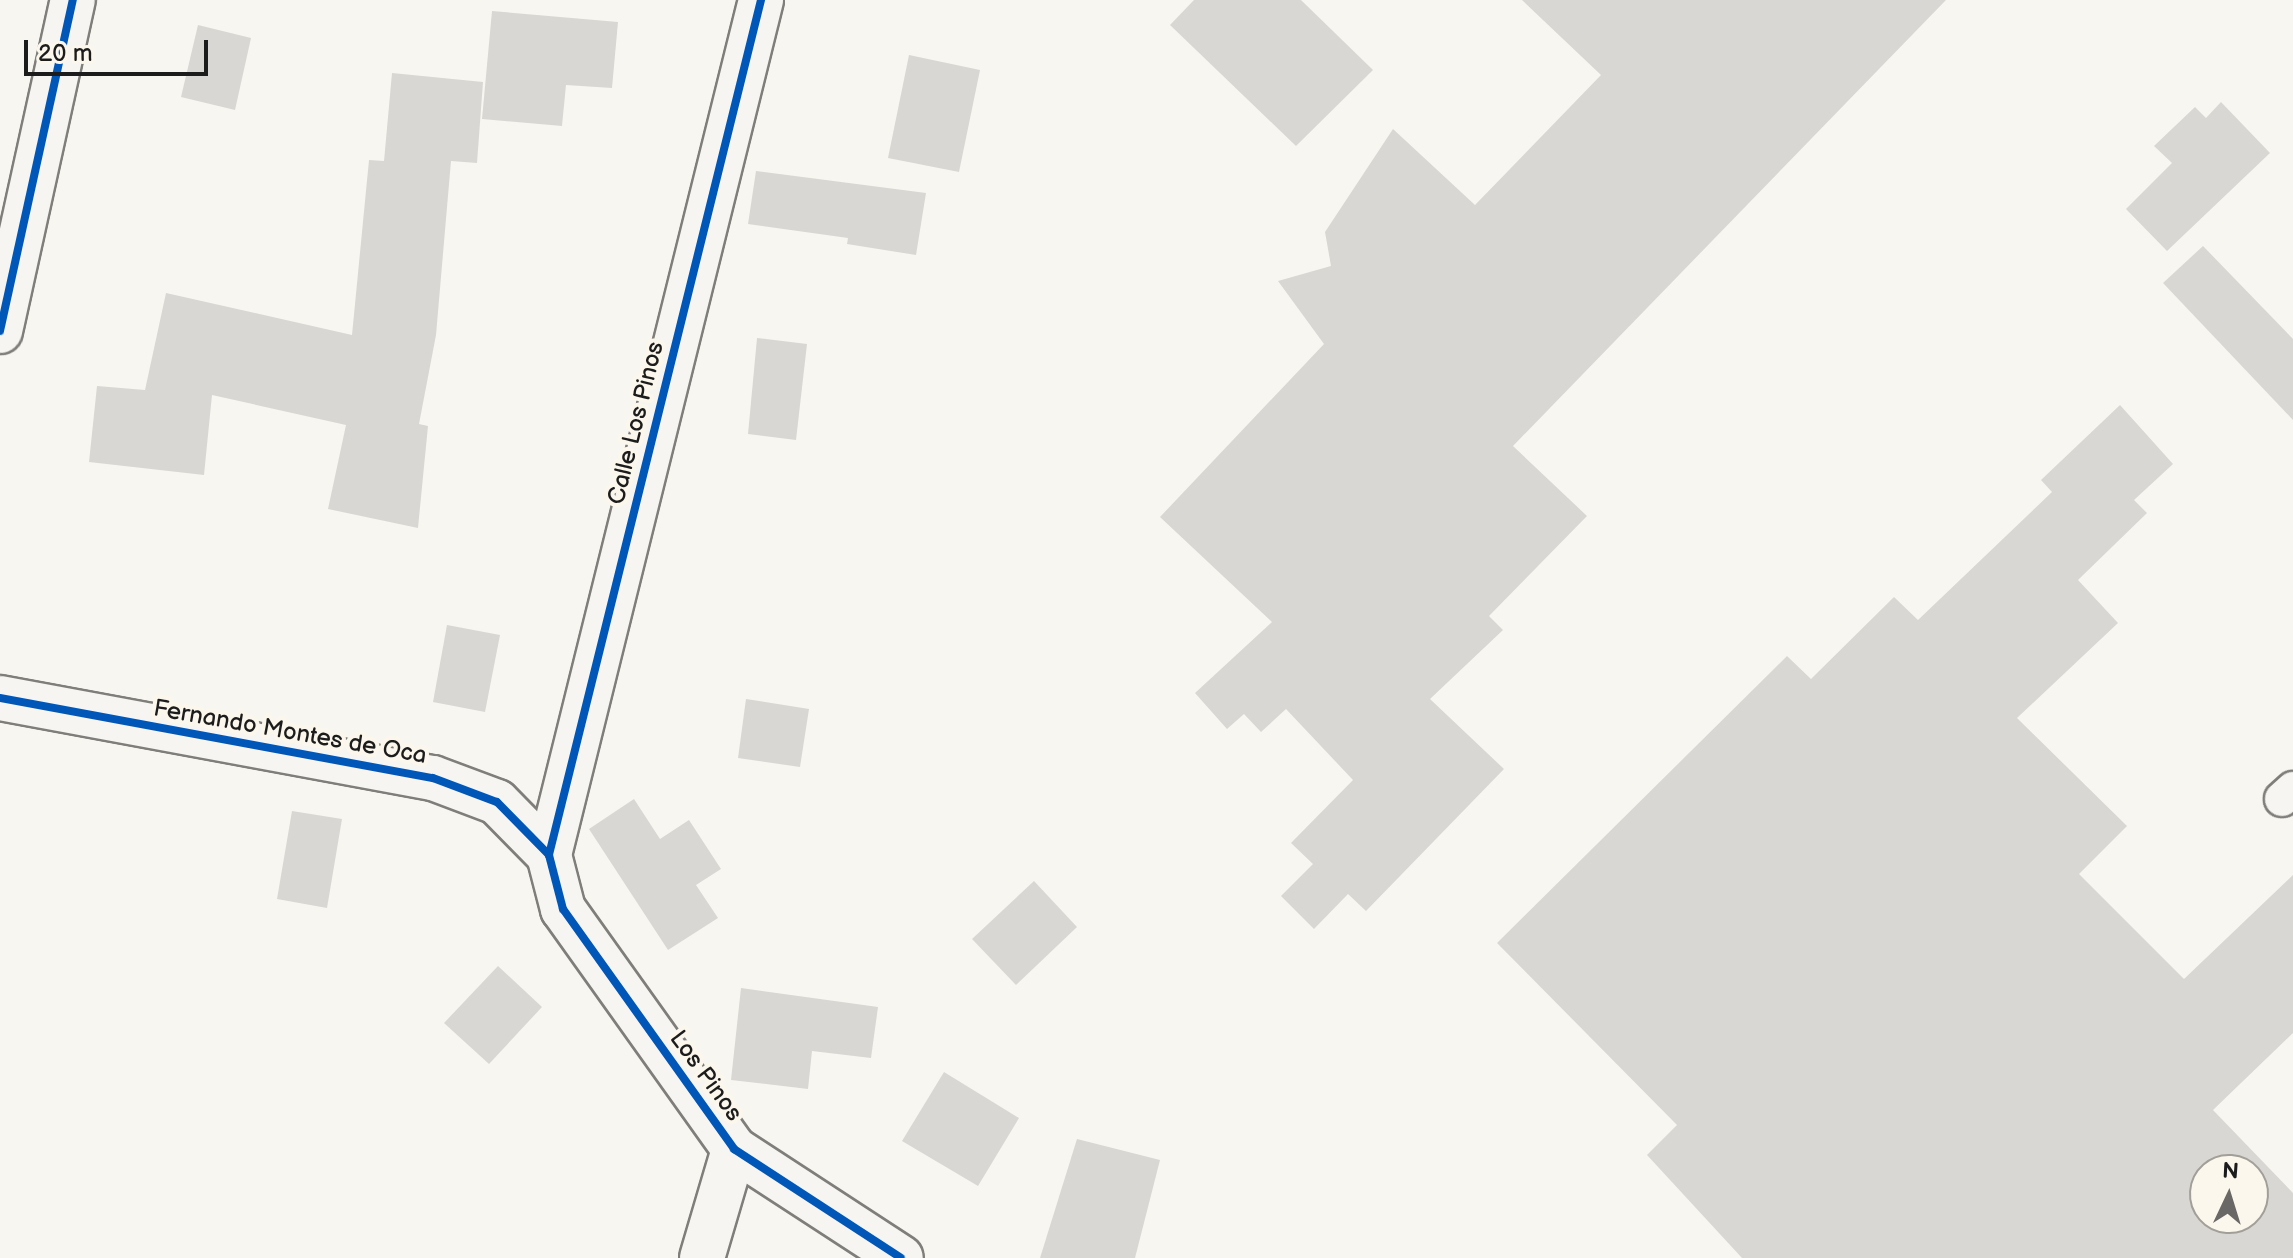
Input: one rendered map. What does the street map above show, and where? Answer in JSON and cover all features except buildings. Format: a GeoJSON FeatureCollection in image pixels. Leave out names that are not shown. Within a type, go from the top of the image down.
{"type":"FeatureCollection","features":[{"type":"Feature","properties":{"kind":"street"},"geometry":{"type":"LineString","coordinates":[[0,331],[73,0]]}},
{"type":"Feature","properties":{"kind":"street","name":"Calle Los Pinos"},"geometry":{"type":"LineString","coordinates":[[549,855],[761,0]]}},
{"type":"Feature","properties":{"kind":"street","name":"Fernando Montes de Oca"},"geometry":{"type":"LineString","coordinates":[[0,698],[433,778],[497,802],[549,855]]}},
{"type":"Feature","properties":{"kind":"street","name":"Los Pinos"},"geometry":{"type":"LineString","coordinates":[[549,855],[563,909],[734,1149],[901,1258]]}},
{"type":"Feature","properties":{"kind":"street"},"geometry":{"type":"LineString","coordinates":[[702,1258],[734,1149]]}},
{"type":"Feature","properties":{"kind":"cycle path"},"geometry":{"type":"LineString","coordinates":[[0,331],[73,0]]}},
{"type":"Feature","properties":{"kind":"cycle path"},"geometry":{"type":"LineString","coordinates":[[761,0],[549,855],[563,909],[734,1149],[901,1258]]}},
{"type":"Feature","properties":{"kind":"cycle path"},"geometry":{"type":"LineString","coordinates":[[0,698],[433,778],[497,802],[549,855]]}}]}
